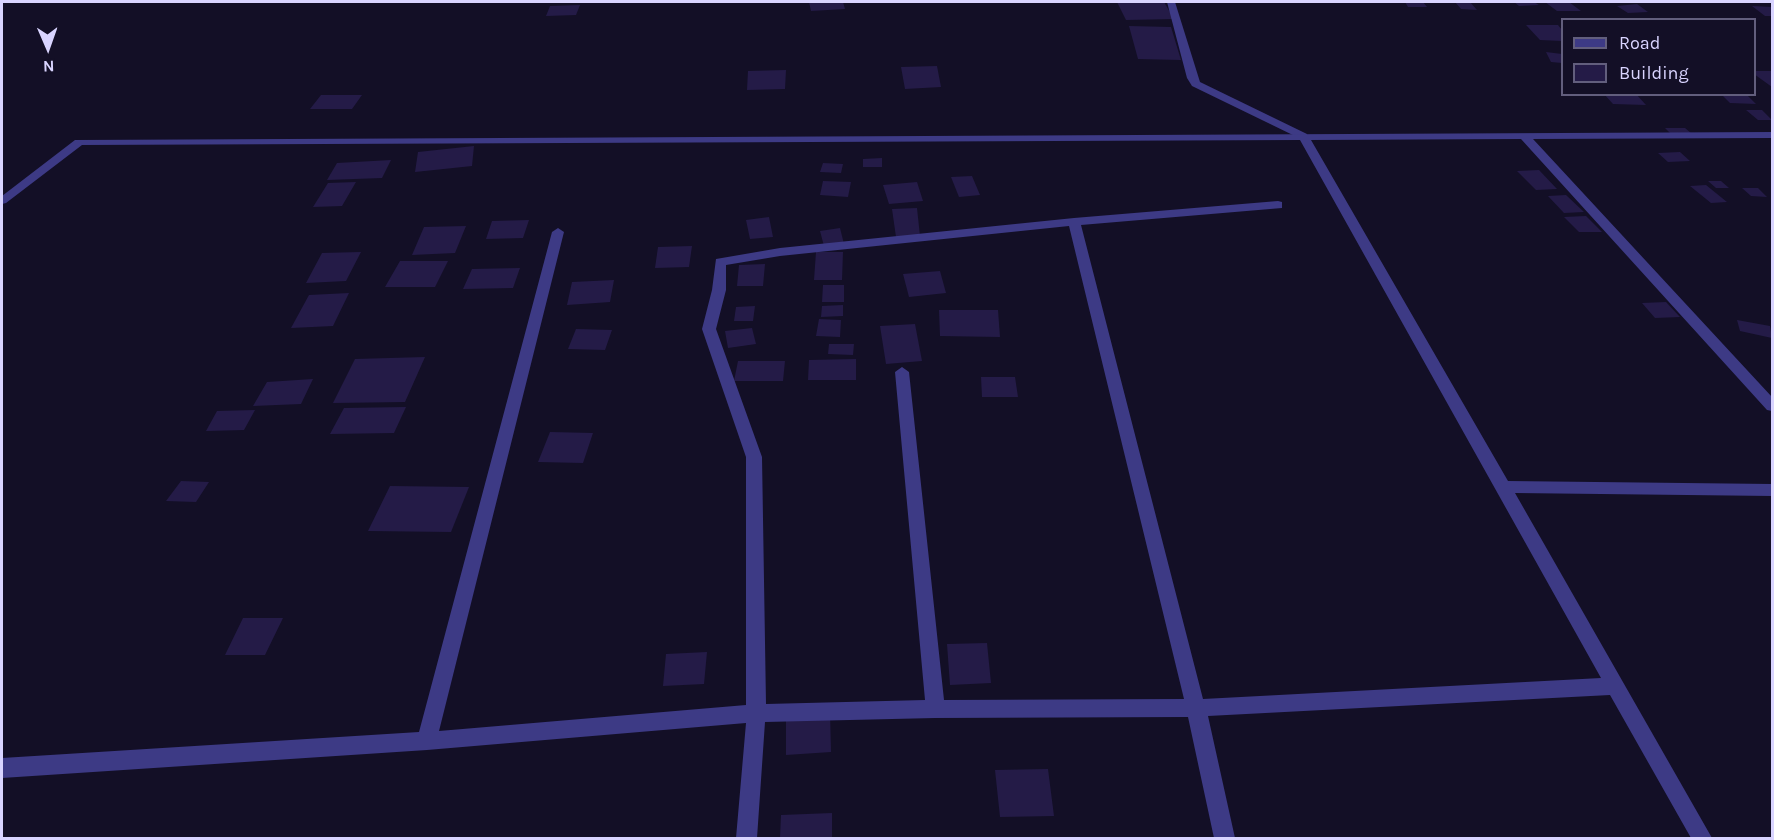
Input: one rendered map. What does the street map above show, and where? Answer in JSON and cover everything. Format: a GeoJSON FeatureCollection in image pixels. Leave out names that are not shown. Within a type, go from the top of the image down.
{"type":"FeatureCollection","features":[{"type":"Feature","properties":{"kind":"street"},"geometry":{"type":"LineString","coordinates":[[1171,2],[1191,78],[1196,84],[1303,136],[1702,838]]}},
{"type":"Feature","properties":{"kind":"street"},"geometry":{"type":"LineString","coordinates":[[2,201],[79,142],[1773,135]]}},
{"type":"Feature","properties":{"kind":"street"},"geometry":{"type":"LineString","coordinates":[[1524,136],[1773,406]]}},
{"type":"Feature","properties":{"kind":"street"},"geometry":{"type":"LineString","coordinates":[[747,838],[756,713],[754,457],[709,329],[719,290],[720,262],[780,252],[1074,222],[1278,205]]}},
{"type":"Feature","properties":{"kind":"street"},"geometry":{"type":"LineString","coordinates":[[1074,222],[1196,708],[1225,838]]}},
{"type":"Feature","properties":{"kind":"street"},"geometry":{"type":"LineString","coordinates":[[428,741],[558,232]]}},
{"type":"Feature","properties":{"kind":"street"},"geometry":{"type":"LineString","coordinates":[[902,372],[935,709]]}},
{"type":"Feature","properties":{"kind":"street"},"geometry":{"type":"LineString","coordinates":[[1502,487],[1773,490]]}},
{"type":"Feature","properties":{"kind":"street"},"geometry":{"type":"LineString","coordinates":[[2,768],[428,741],[756,713],[935,709],[1196,708],[1614,686]]}},
{"type":"Feature","properties":{"kind":"building"},"geometry":{"type":"Polygon","coordinates":[[[809,2],[843,2],[845,9],[811,11],[809,2]]]}},
{"type":"Feature","properties":{"kind":"building"},"geometry":{"type":"Polygon","coordinates":[[[1117,2],[1164,2],[1174,19],[1126,20],[1117,2]]]}},
{"type":"Feature","properties":{"kind":"building"},"geometry":{"type":"Polygon","coordinates":[[[1405,2],[1423,2],[1427,7],[1408,7],[1405,2]]]}},
{"type":"Feature","properties":{"kind":"building"},"geometry":{"type":"Polygon","coordinates":[[[1455,2],[1470,2],[1477,10],[1461,9],[1455,2]]]}},
{"type":"Feature","properties":{"kind":"building"},"geometry":{"type":"Polygon","coordinates":[[[1514,2],[1534,2],[1539,5],[1519,6],[1514,2]]]}},
{"type":"Feature","properties":{"kind":"building"},"geometry":{"type":"Polygon","coordinates":[[[1545,2],[1569,2],[1581,11],[1557,11],[1545,2]]]}},
{"type":"Feature","properties":{"kind":"building"},"geometry":{"type":"Polygon","coordinates":[[[1637,4],[1648,12],[1628,13],[1617,6],[1637,4]]]}},
{"type":"Feature","properties":{"kind":"building"},"geometry":{"type":"Polygon","coordinates":[[[580,5],[576,15],[546,16],[550,6],[580,5]]]}},
{"type":"Feature","properties":{"kind":"building"},"geometry":{"type":"Polygon","coordinates":[[[1752,6],[1772,7],[1772,16],[1765,16],[1752,6]]]}},
{"type":"Feature","properties":{"kind":"building"},"geometry":{"type":"Polygon","coordinates":[[[1526,25],[1558,25],[1561,29],[1561,41],[1540,40],[1526,25]]]}},
{"type":"Feature","properties":{"kind":"building"},"geometry":{"type":"Polygon","coordinates":[[[1129,26],[1171,27],[1181,60],[1138,59],[1129,26]]]}},
{"type":"Feature","properties":{"kind":"building"},"geometry":{"type":"Polygon","coordinates":[[[1546,52],[1561,54],[1561,63],[1551,62],[1546,52]]]}},
{"type":"Feature","properties":{"kind":"building"},"geometry":{"type":"Polygon","coordinates":[[[937,66],[941,87],[905,89],[901,67],[937,66]]]}},
{"type":"Feature","properties":{"kind":"building"},"geometry":{"type":"Polygon","coordinates":[[[786,70],[785,89],[747,90],[748,71],[786,70]]]}},
{"type":"Feature","properties":{"kind":"building"},"geometry":{"type":"Polygon","coordinates":[[[1756,71],[1772,71],[1772,87],[1756,75],[1756,71]]]}},
{"type":"Feature","properties":{"kind":"building"},"geometry":{"type":"Polygon","coordinates":[[[321,95],[362,95],[352,109],[310,109],[321,95]]]}},
{"type":"Feature","properties":{"kind":"building"},"geometry":{"type":"Polygon","coordinates":[[[1606,96],[1638,96],[1646,105],[1613,104],[1606,96]]]}},
{"type":"Feature","properties":{"kind":"building"},"geometry":{"type":"Polygon","coordinates":[[[1723,96],[1748,96],[1756,104],[1730,103],[1723,96]]]}},
{"type":"Feature","properties":{"kind":"building"},"geometry":{"type":"Polygon","coordinates":[[[1746,110],[1762,110],[1772,120],[1758,120],[1746,110]]]}},
{"type":"Feature","properties":{"kind":"building"},"geometry":{"type":"Polygon","coordinates":[[[1665,128],[1685,128],[1691,133],[1670,133],[1665,128]]]}},
{"type":"Feature","properties":{"kind":"building"},"geometry":{"type":"Polygon","coordinates":[[[474,146],[472,166],[415,172],[418,152],[474,146]]]}},
{"type":"Feature","properties":{"kind":"building"},"geometry":{"type":"Polygon","coordinates":[[[1680,152],[1690,161],[1668,162],[1658,153],[1680,152]]]}},
{"type":"Feature","properties":{"kind":"building"},"geometry":{"type":"Polygon","coordinates":[[[882,158],[882,167],[863,167],[863,159],[882,158]]]}},
{"type":"Feature","properties":{"kind":"building"},"geometry":{"type":"Polygon","coordinates":[[[391,160],[382,178],[327,180],[337,163],[391,160]]]}},
{"type":"Feature","properties":{"kind":"building"},"geometry":{"type":"Polygon","coordinates":[[[823,163],[843,164],[841,173],[820,172],[823,163]]]}},
{"type":"Feature","properties":{"kind":"building"},"geometry":{"type":"Polygon","coordinates":[[[1539,170],[1557,189],[1536,190],[1517,171],[1539,170]]]}},
{"type":"Feature","properties":{"kind":"building"},"geometry":{"type":"Polygon","coordinates":[[[972,176],[980,195],[959,197],[951,177],[972,176]]]}},
{"type":"Feature","properties":{"kind":"building"},"geometry":{"type":"Polygon","coordinates":[[[823,181],[851,182],[848,197],[820,195],[823,181]]]}},
{"type":"Feature","properties":{"kind":"building"},"geometry":{"type":"Polygon","coordinates":[[[1708,181],[1721,181],[1729,188],[1716,188],[1708,181]]]}},
{"type":"Feature","properties":{"kind":"building"},"geometry":{"type":"Polygon","coordinates":[[[356,182],[342,206],[313,207],[328,183],[356,182]]]}},
{"type":"Feature","properties":{"kind":"building"},"geometry":{"type":"Polygon","coordinates":[[[917,182],[923,201],[889,204],[883,185],[917,182]]]}},
{"type":"Feature","properties":{"kind":"building"},"geometry":{"type":"Polygon","coordinates":[[[1706,185],[1727,202],[1711,203],[1690,186],[1706,185]]]}},
{"type":"Feature","properties":{"kind":"building"},"geometry":{"type":"Polygon","coordinates":[[[1742,188],[1758,188],[1767,197],[1751,196],[1742,188]]]}},
{"type":"Feature","properties":{"kind":"building"},"geometry":{"type":"Polygon","coordinates":[[[1566,195],[1584,212],[1564,213],[1548,196],[1566,195]]]}},
{"type":"Feature","properties":{"kind":"building"},"geometry":{"type":"Polygon","coordinates":[[[917,208],[920,236],[896,237],[892,209],[917,208]]]}},
{"type":"Feature","properties":{"kind":"building"},"geometry":{"type":"Polygon","coordinates":[[[1586,216],[1602,232],[1579,232],[1564,217],[1586,216]]]}},
{"type":"Feature","properties":{"kind":"building"},"geometry":{"type":"Polygon","coordinates":[[[769,217],[773,237],[750,239],[746,220],[769,217]]]}},
{"type":"Feature","properties":{"kind":"building"},"geometry":{"type":"Polygon","coordinates":[[[529,220],[523,238],[486,239],[492,221],[529,220]]]}},
{"type":"Feature","properties":{"kind":"building"},"geometry":{"type":"Polygon","coordinates":[[[466,226],[455,253],[412,255],[424,227],[466,226]]]}},
{"type":"Feature","properties":{"kind":"building"},"geometry":{"type":"Polygon","coordinates":[[[840,228],[844,244],[824,246],[820,231],[840,228]]]}},
{"type":"Feature","properties":{"kind":"building"},"geometry":{"type":"Polygon","coordinates":[[[692,246],[689,267],[655,268],[658,247],[692,246]]]}},
{"type":"Feature","properties":{"kind":"building"},"geometry":{"type":"Polygon","coordinates":[[[361,252],[346,281],[306,283],[322,253],[361,252]]]}},
{"type":"Feature","properties":{"kind":"building"},"geometry":{"type":"Polygon","coordinates":[[[816,252],[843,252],[842,280],[814,280],[816,252]]]}},
{"type":"Feature","properties":{"kind":"building"},"geometry":{"type":"Polygon","coordinates":[[[400,261],[448,261],[435,287],[385,287],[400,261]]]}},
{"type":"Feature","properties":{"kind":"building"},"geometry":{"type":"Polygon","coordinates":[[[765,264],[763,286],[737,286],[739,265],[765,264]]]}},
{"type":"Feature","properties":{"kind":"building"},"geometry":{"type":"Polygon","coordinates":[[[520,268],[513,288],[463,289],[472,269],[520,268]]]}},
{"type":"Feature","properties":{"kind":"building"},"geometry":{"type":"Polygon","coordinates":[[[940,271],[946,293],[909,297],[903,274],[940,271]]]}},
{"type":"Feature","properties":{"kind":"building"},"geometry":{"type":"Polygon","coordinates":[[[614,280],[610,302],[567,305],[572,282],[614,280]]]}},
{"type":"Feature","properties":{"kind":"building"},"geometry":{"type":"Polygon","coordinates":[[[823,285],[844,285],[844,302],[822,302],[823,285]]]}},
{"type":"Feature","properties":{"kind":"building"},"geometry":{"type":"Polygon","coordinates":[[[349,293],[333,326],[291,328],[309,295],[349,293]]]}},
{"type":"Feature","properties":{"kind":"building"},"geometry":{"type":"Polygon","coordinates":[[[1666,302],[1680,317],[1655,318],[1642,303],[1666,302]]]}},
{"type":"Feature","properties":{"kind":"building"},"geometry":{"type":"Polygon","coordinates":[[[843,305],[843,316],[821,317],[822,306],[843,305]]]}},
{"type":"Feature","properties":{"kind":"building"},"geometry":{"type":"Polygon","coordinates":[[[755,306],[753,321],[734,321],[736,307],[755,306]]]}},
{"type":"Feature","properties":{"kind":"building"},"geometry":{"type":"Polygon","coordinates":[[[939,310],[998,310],[1000,337],[940,336],[939,310]]]}},
{"type":"Feature","properties":{"kind":"building"},"geometry":{"type":"Polygon","coordinates":[[[819,319],[841,320],[840,337],[816,336],[819,319]]]}},
{"type":"Feature","properties":{"kind":"building"},"geometry":{"type":"Polygon","coordinates":[[[1737,320],[1770,326],[1772,338],[1740,331],[1737,320]]]}},
{"type":"Feature","properties":{"kind":"building"},"geometry":{"type":"Polygon","coordinates":[[[915,324],[922,361],[886,364],[880,326],[915,324]]]}},
{"type":"Feature","properties":{"kind":"building"},"geometry":{"type":"Polygon","coordinates":[[[752,328],[756,344],[728,348],[725,331],[752,328]]]}},
{"type":"Feature","properties":{"kind":"building"},"geometry":{"type":"Polygon","coordinates":[[[576,329],[612,330],[605,350],[568,349],[576,329]]]}},
{"type":"Feature","properties":{"kind":"building"},"geometry":{"type":"Polygon","coordinates":[[[829,344],[854,344],[853,355],[828,354],[829,344]]]}},
{"type":"Feature","properties":{"kind":"building"},"geometry":{"type":"Polygon","coordinates":[[[425,357],[405,402],[333,403],[355,359],[425,357]]]}},
{"type":"Feature","properties":{"kind":"building"},"geometry":{"type":"Polygon","coordinates":[[[856,359],[856,380],[808,380],[809,360],[856,359]]]}},
{"type":"Feature","properties":{"kind":"building"},"geometry":{"type":"Polygon","coordinates":[[[738,361],[785,361],[783,381],[734,381],[738,361]]]}},
{"type":"Feature","properties":{"kind":"building"},"geometry":{"type":"Polygon","coordinates":[[[981,377],[1015,377],[1018,397],[982,397],[981,377]]]}},
{"type":"Feature","properties":{"kind":"building"},"geometry":{"type":"Polygon","coordinates":[[[313,379],[301,404],[253,406],[267,382],[313,379]]]}},
{"type":"Feature","properties":{"kind":"building"},"geometry":{"type":"Polygon","coordinates":[[[406,407],[394,433],[330,434],[344,408],[406,407]]]}},
{"type":"Feature","properties":{"kind":"building"},"geometry":{"type":"Polygon","coordinates":[[[255,410],[244,430],[206,431],[217,411],[255,410]]]}},
{"type":"Feature","properties":{"kind":"building"},"geometry":{"type":"Polygon","coordinates":[[[550,432],[593,433],[583,463],[538,462],[550,432]]]}},
{"type":"Feature","properties":{"kind":"building"},"geometry":{"type":"Polygon","coordinates":[[[181,481],[209,482],[196,502],[166,501],[181,481]]]}},
{"type":"Feature","properties":{"kind":"building"},"geometry":{"type":"Polygon","coordinates":[[[390,486],[469,487],[451,532],[368,531],[390,486]]]}},
{"type":"Feature","properties":{"kind":"building"},"geometry":{"type":"Polygon","coordinates":[[[243,618],[283,618],[265,655],[225,655],[243,618]]]}},
{"type":"Feature","properties":{"kind":"building"},"geometry":{"type":"Polygon","coordinates":[[[987,643],[991,683],[950,685],[947,644],[987,643]]]}},
{"type":"Feature","properties":{"kind":"building"},"geometry":{"type":"Polygon","coordinates":[[[707,652],[704,684],[663,686],[666,654],[707,652]]]}},
{"type":"Feature","properties":{"kind":"building"},"geometry":{"type":"Polygon","coordinates":[[[830,712],[831,752],[786,755],[786,715],[830,712]]]}},
{"type":"Feature","properties":{"kind":"building"},"geometry":{"type":"Polygon","coordinates":[[[1048,769],[1054,816],[1000,817],[995,770],[1048,769]]]}},
{"type":"Feature","properties":{"kind":"building"},"geometry":{"type":"Polygon","coordinates":[[[832,813],[832,838],[780,838],[781,815],[832,813]]]}}]}
